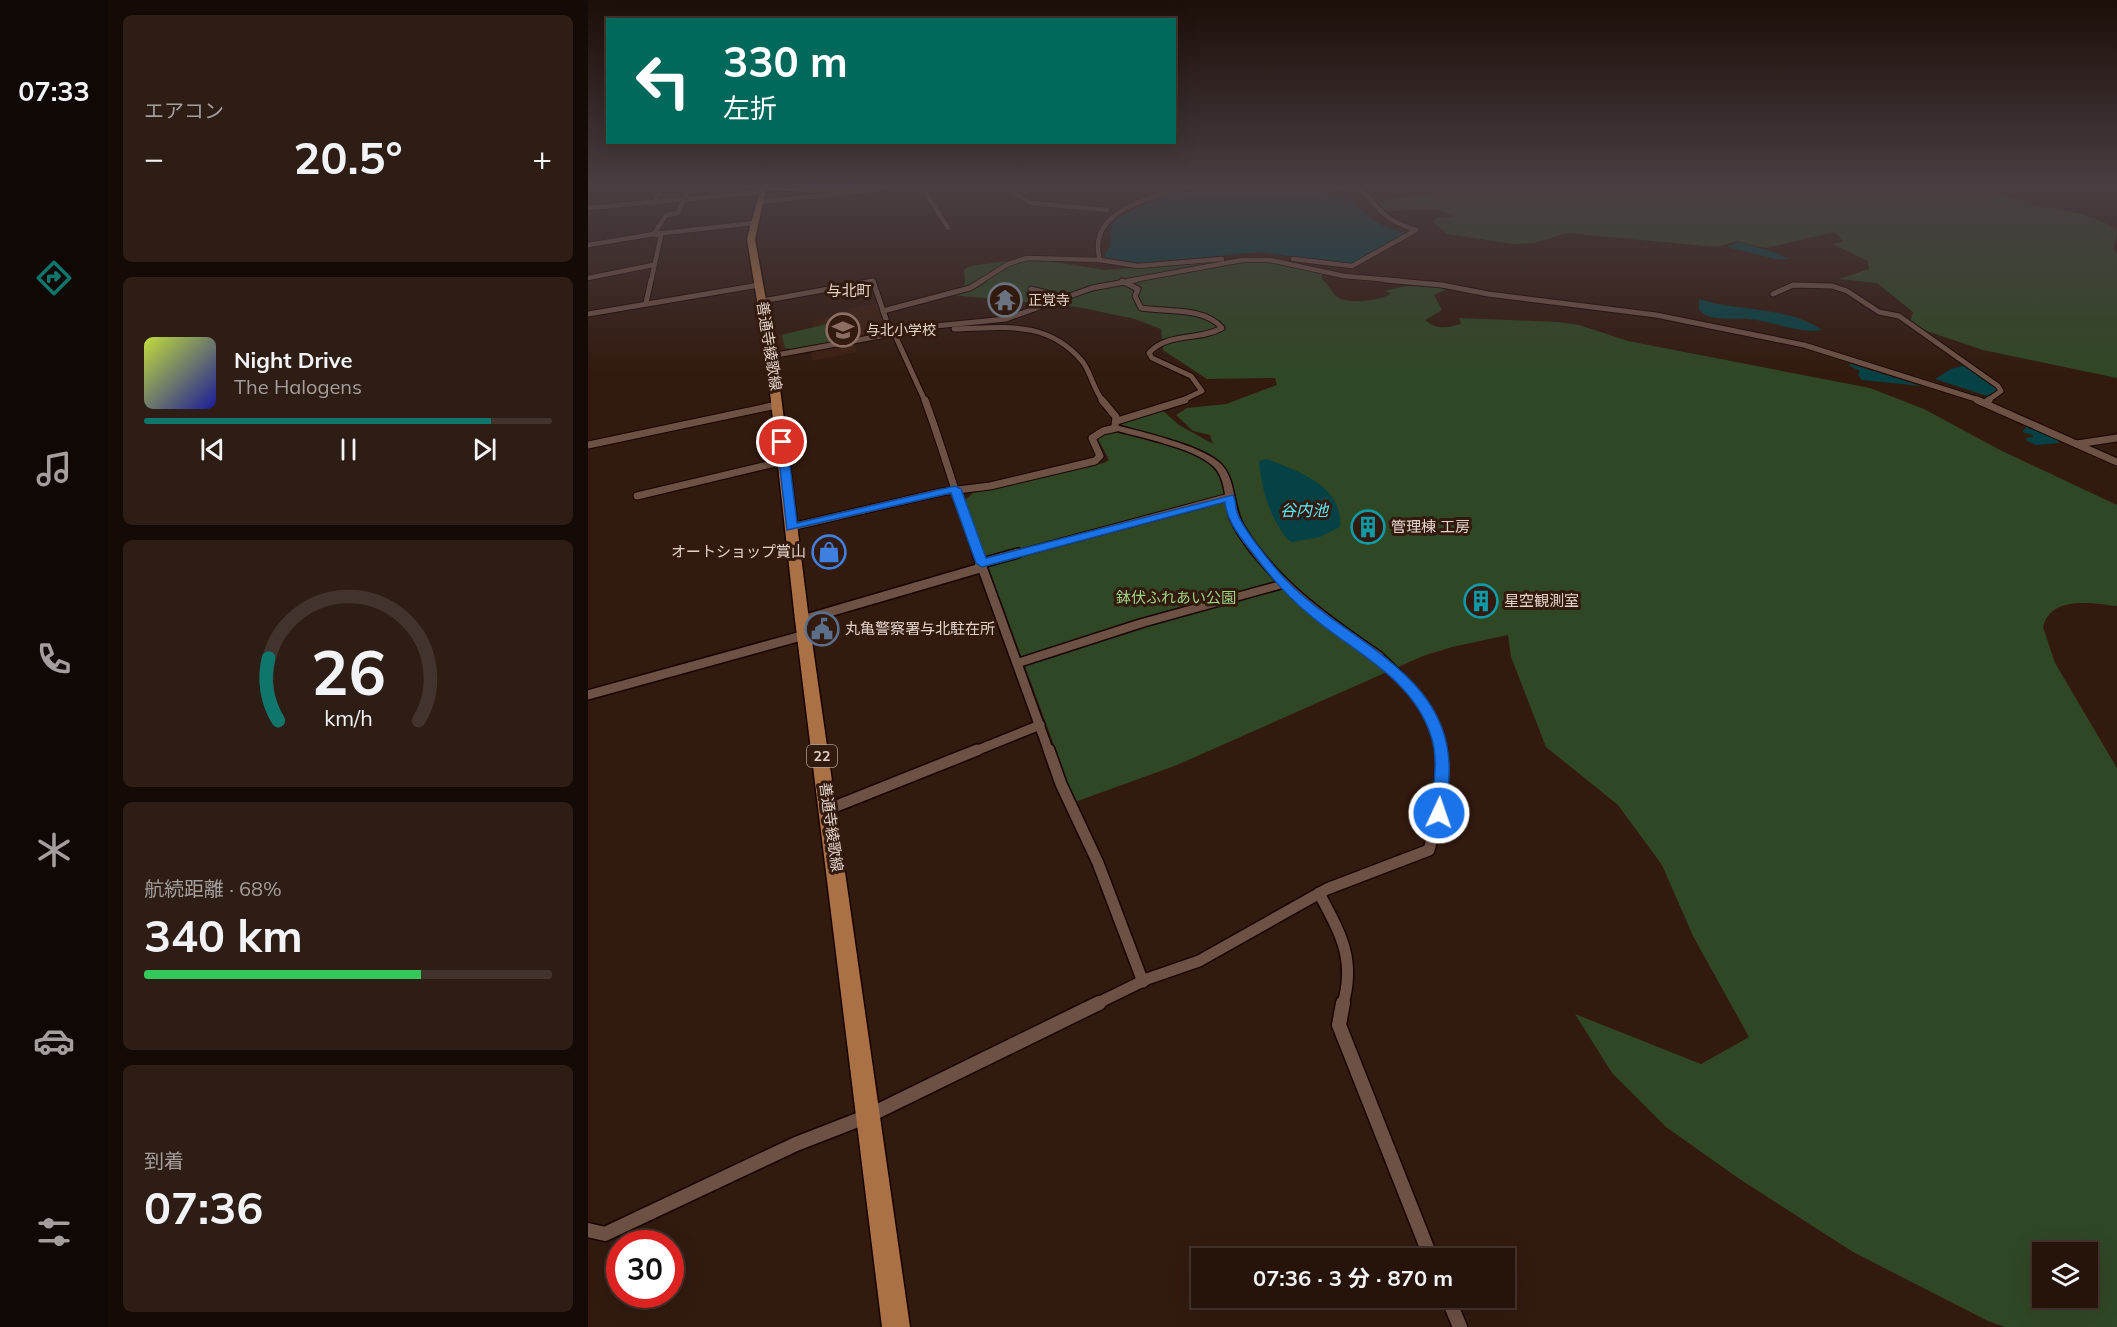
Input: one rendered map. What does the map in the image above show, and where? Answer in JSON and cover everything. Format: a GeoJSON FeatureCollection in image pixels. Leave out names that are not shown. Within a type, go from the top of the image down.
{"type":"FeatureCollection","features":[{"type":"Feature","properties":{"kind":"main road","name":"善通寺綾歌線"},"geometry":{"type":"LineString","coordinates":[[753,249],[771,356],[804,628],[896,1327]]}},
{"type":"Feature","properties":{"kind":"street"},"geometry":{"type":"LineString","coordinates":[[646,303],[657,249]]}},
{"type":"Feature","properties":{"kind":"street"},"geometry":{"type":"LineString","coordinates":[[1098,249],[1100,260]]}},
{"type":"Feature","properties":{"kind":"street"},"geometry":{"type":"LineString","coordinates":[[883,310],[970,288],[1008,264],[1022,259],[1049,257],[1100,260],[1131,266],[1168,266],[1257,255],[1352,266],[1382,249]]}},
{"type":"Feature","properties":{"kind":"street"},"geometry":{"type":"LineString","coordinates":[[771,356],[894,333],[1006,318],[1062,297],[1122,281],[1170,275],[1242,260],[1269,260],[1344,276],[1442,285],[1488,294],[1656,315],[1822,350],[1985,403],[2117,462]]}},
{"type":"Feature","properties":{"kind":"street"},"geometry":{"type":"LineString","coordinates":[[588,279],[628,268],[653,265]]}},
{"type":"Feature","properties":{"kind":"street"},"geometry":{"type":"LineString","coordinates":[[1122,281],[1131,266]]}},
{"type":"Feature","properties":{"kind":"street"},"geometry":{"type":"LineString","coordinates":[[588,314],[646,303],[873,281],[890,331],[894,333],[924,396],[1061,784],[1098,863],[1143,982]]}},
{"type":"Feature","properties":{"kind":"street"},"geometry":{"type":"LineString","coordinates":[[791,527],[955,489],[990,486],[1095,461],[1100,456],[1092,438],[1103,430],[1194,397],[1203,391],[1191,376],[1152,358],[1149,354],[1152,349],[1172,340],[1203,338],[1222,327],[1220,322],[1208,318],[1141,308],[1135,296],[1138,289],[1122,281]]}},
{"type":"Feature","properties":{"kind":"street"},"geometry":{"type":"LineString","coordinates":[[1773,294],[1793,285],[1832,286],[1847,291],[1879,312],[1899,316],[1931,336],[1998,387],[2001,391],[1985,403]]}},
{"type":"Feature","properties":{"kind":"street"},"geometry":{"type":"LineString","coordinates":[[1031,289],[1062,297]]}},
{"type":"Feature","properties":{"kind":"street"},"geometry":{"type":"LineString","coordinates":[[588,1230],[605,1234],[796,1144],[868,1116],[1143,982],[1198,961],[1319,893],[1355,876],[1429,850],[1435,840],[1442,764],[1439,737],[1428,711],[1378,656],[1316,614],[1283,584],[1231,513],[1221,470],[1210,460],[1116,426],[1083,362],[1056,337],[1029,328],[958,330],[940,326]]}},
{"type":"Feature","properties":{"kind":"street"},"geometry":{"type":"LineString","coordinates":[[588,445],[777,405]]}},
{"type":"Feature","properties":{"kind":"street"},"geometry":{"type":"LineString","coordinates":[[2077,444],[2117,438]]}},
{"type":"Feature","properties":{"kind":"street"},"geometry":{"type":"LineString","coordinates":[[637,496],[784,461]]}},
{"type":"Feature","properties":{"kind":"street"},"geometry":{"type":"LineString","coordinates":[[588,695],[804,628],[977,569],[982,563],[1229,497]]}},
{"type":"Feature","properties":{"kind":"street"},"geometry":{"type":"LineString","coordinates":[[1018,663],[1142,623],[1283,584]]}},
{"type":"Feature","properties":{"kind":"street"},"geometry":{"type":"LineString","coordinates":[[829,808],[1040,725]]}},
{"type":"Feature","properties":{"kind":"street"},"geometry":{"type":"LineString","coordinates":[[1319,893],[1348,953],[1348,984],[1341,1004],[1339,1025],[1427,1248]]}},
{"type":"Feature","properties":{"kind":"street"},"geometry":{"type":"LineString","coordinates":[[1452,1308],[1460,1327]]}},
{"type":"Feature","properties":{"kind":"shaded area","name":"与北小学校"},"geometry":{"type":"Polygon","coordinates":[[[880,303],[888,333],[781,353],[775,352],[773,335],[813,328],[812,321],[849,314],[848,309],[880,303]]]}},
{"type":"Feature","properties":{"kind":"shaded area"},"geometry":{"type":"Polygon","coordinates":[[[854,342],[857,352],[812,361],[811,350],[854,342]]]}},
{"type":"Feature","properties":{"kind":"green space"},"geometry":{"type":"Polygon","coordinates":[[[1843,249],[2114,249],[2117,253],[2117,378],[1983,350],[1909,325],[1913,312],[1877,283],[1839,279],[1869,269],[1868,261],[1843,249]]]}},
{"type":"Feature","properties":{"kind":"green space","name":"鉢伏ふれあい公園"},"geometry":{"type":"Polygon","coordinates":[[[1029,258],[1105,270],[1230,261],[1277,263],[1323,273],[1321,278],[1336,296],[1355,301],[1387,296],[1391,293],[1384,291],[1398,288],[1431,285],[1445,290],[1434,295],[1442,310],[1425,320],[1438,327],[1461,324],[1459,318],[1559,322],[1579,325],[1628,341],[1870,388],[1924,409],[2000,450],[2117,505],[2117,606],[2074,603],[2063,606],[2054,610],[2047,617],[2043,627],[2055,663],[2117,768],[2117,1327],[2005,1327],[1988,1321],[1853,1252],[1738,1178],[1666,1127],[1612,1073],[1575,1014],[1701,1064],[1749,1037],[1693,936],[1662,865],[1618,805],[1546,747],[1511,657],[1508,635],[1423,656],[1177,765],[1075,802],[964,501],[973,493],[1104,463],[1109,460],[1098,439],[1130,419],[1162,410],[1179,425],[1213,444],[1210,435],[1193,431],[1176,415],[1187,408],[1226,404],[1277,385],[1275,378],[1207,379],[1163,350],[1161,329],[1135,319],[1078,307],[951,295],[965,284],[964,270],[970,266],[1029,258]]]}},
{"type":"Feature","properties":{"kind":"green space"},"geometry":{"type":"Polygon","coordinates":[[[838,321],[843,340],[792,349],[785,348],[782,335],[838,321]]]}},
{"type":"Feature","properties":{"kind":"water"},"geometry":{"type":"Polygon","coordinates":[[[1108,249],[1379,249],[1355,263],[1345,264],[1259,252],[1141,263],[1107,258],[1105,255],[1108,249]]]}},
{"type":"Feature","properties":{"kind":"water"},"geometry":{"type":"Polygon","coordinates":[[[1735,249],[1763,249],[1788,259],[1775,259],[1735,249]]]}},
{"type":"Feature","properties":{"kind":"water"},"geometry":{"type":"Polygon","coordinates":[[[1699,299],[1794,317],[1822,330],[1794,329],[1747,319],[1714,318],[1699,309],[1699,299]]]}},
{"type":"Feature","properties":{"kind":"water"},"geometry":{"type":"Polygon","coordinates":[[[1848,365],[1921,386],[1862,380],[1858,375],[1860,371],[1848,365]]]}},
{"type":"Feature","properties":{"kind":"water"},"geometry":{"type":"Polygon","coordinates":[[[1966,365],[1999,390],[1987,396],[1935,379],[1951,369],[1966,365]]]}},
{"type":"Feature","properties":{"kind":"water"},"geometry":{"type":"Polygon","coordinates":[[[2028,425],[2057,439],[2060,443],[2037,445],[2027,441],[2026,438],[2033,437],[2033,435],[2022,432],[2028,425]]]}},
{"type":"Feature","properties":{"kind":"water","name":"谷内池"},"geometry":{"type":"Polygon","coordinates":[[[1266,459],[1305,475],[1327,491],[1335,501],[1340,527],[1320,537],[1292,542],[1288,540],[1276,522],[1264,493],[1259,461],[1266,459]]]}},
{"type":"Feature","properties":{"kind":"place","name":"正覚寺"},"geometry":{"type":"Point","coordinates":[1005,300]}},
{"type":"Feature","properties":{"kind":"place","name":"与北小学校"},"geometry":{"type":"Point","coordinates":[843,330]}},
{"type":"Feature","properties":{"kind":"place","name":"管理棟 工房"},"geometry":{"type":"Point","coordinates":[1368,527]}},
{"type":"Feature","properties":{"kind":"place","name":"オートショップ賞山"},"geometry":{"type":"Point","coordinates":[829,552]}},
{"type":"Feature","properties":{"kind":"place","name":"星空観測室"},"geometry":{"type":"Point","coordinates":[1481,601]}},
{"type":"Feature","properties":{"kind":"place","name":"丸亀警察署与北駐在所"},"geometry":{"type":"Point","coordinates":[822,629]}},
{"type":"Feature","properties":{"kind":"district","name":"与北町"},"geometry":{"type":"Point","coordinates":[849,291]}},
{"type":"Feature","properties":{"kind":"route"},"geometry":{"type":"LineString","coordinates":[[782,442],[791,527],[955,489],[982,563],[1139,523],[1229,497],[1231,513],[1238,525],[1283,584],[1316,614],[1391,667],[1428,711],[1439,737],[1442,764],[1439,813]]}}]}
